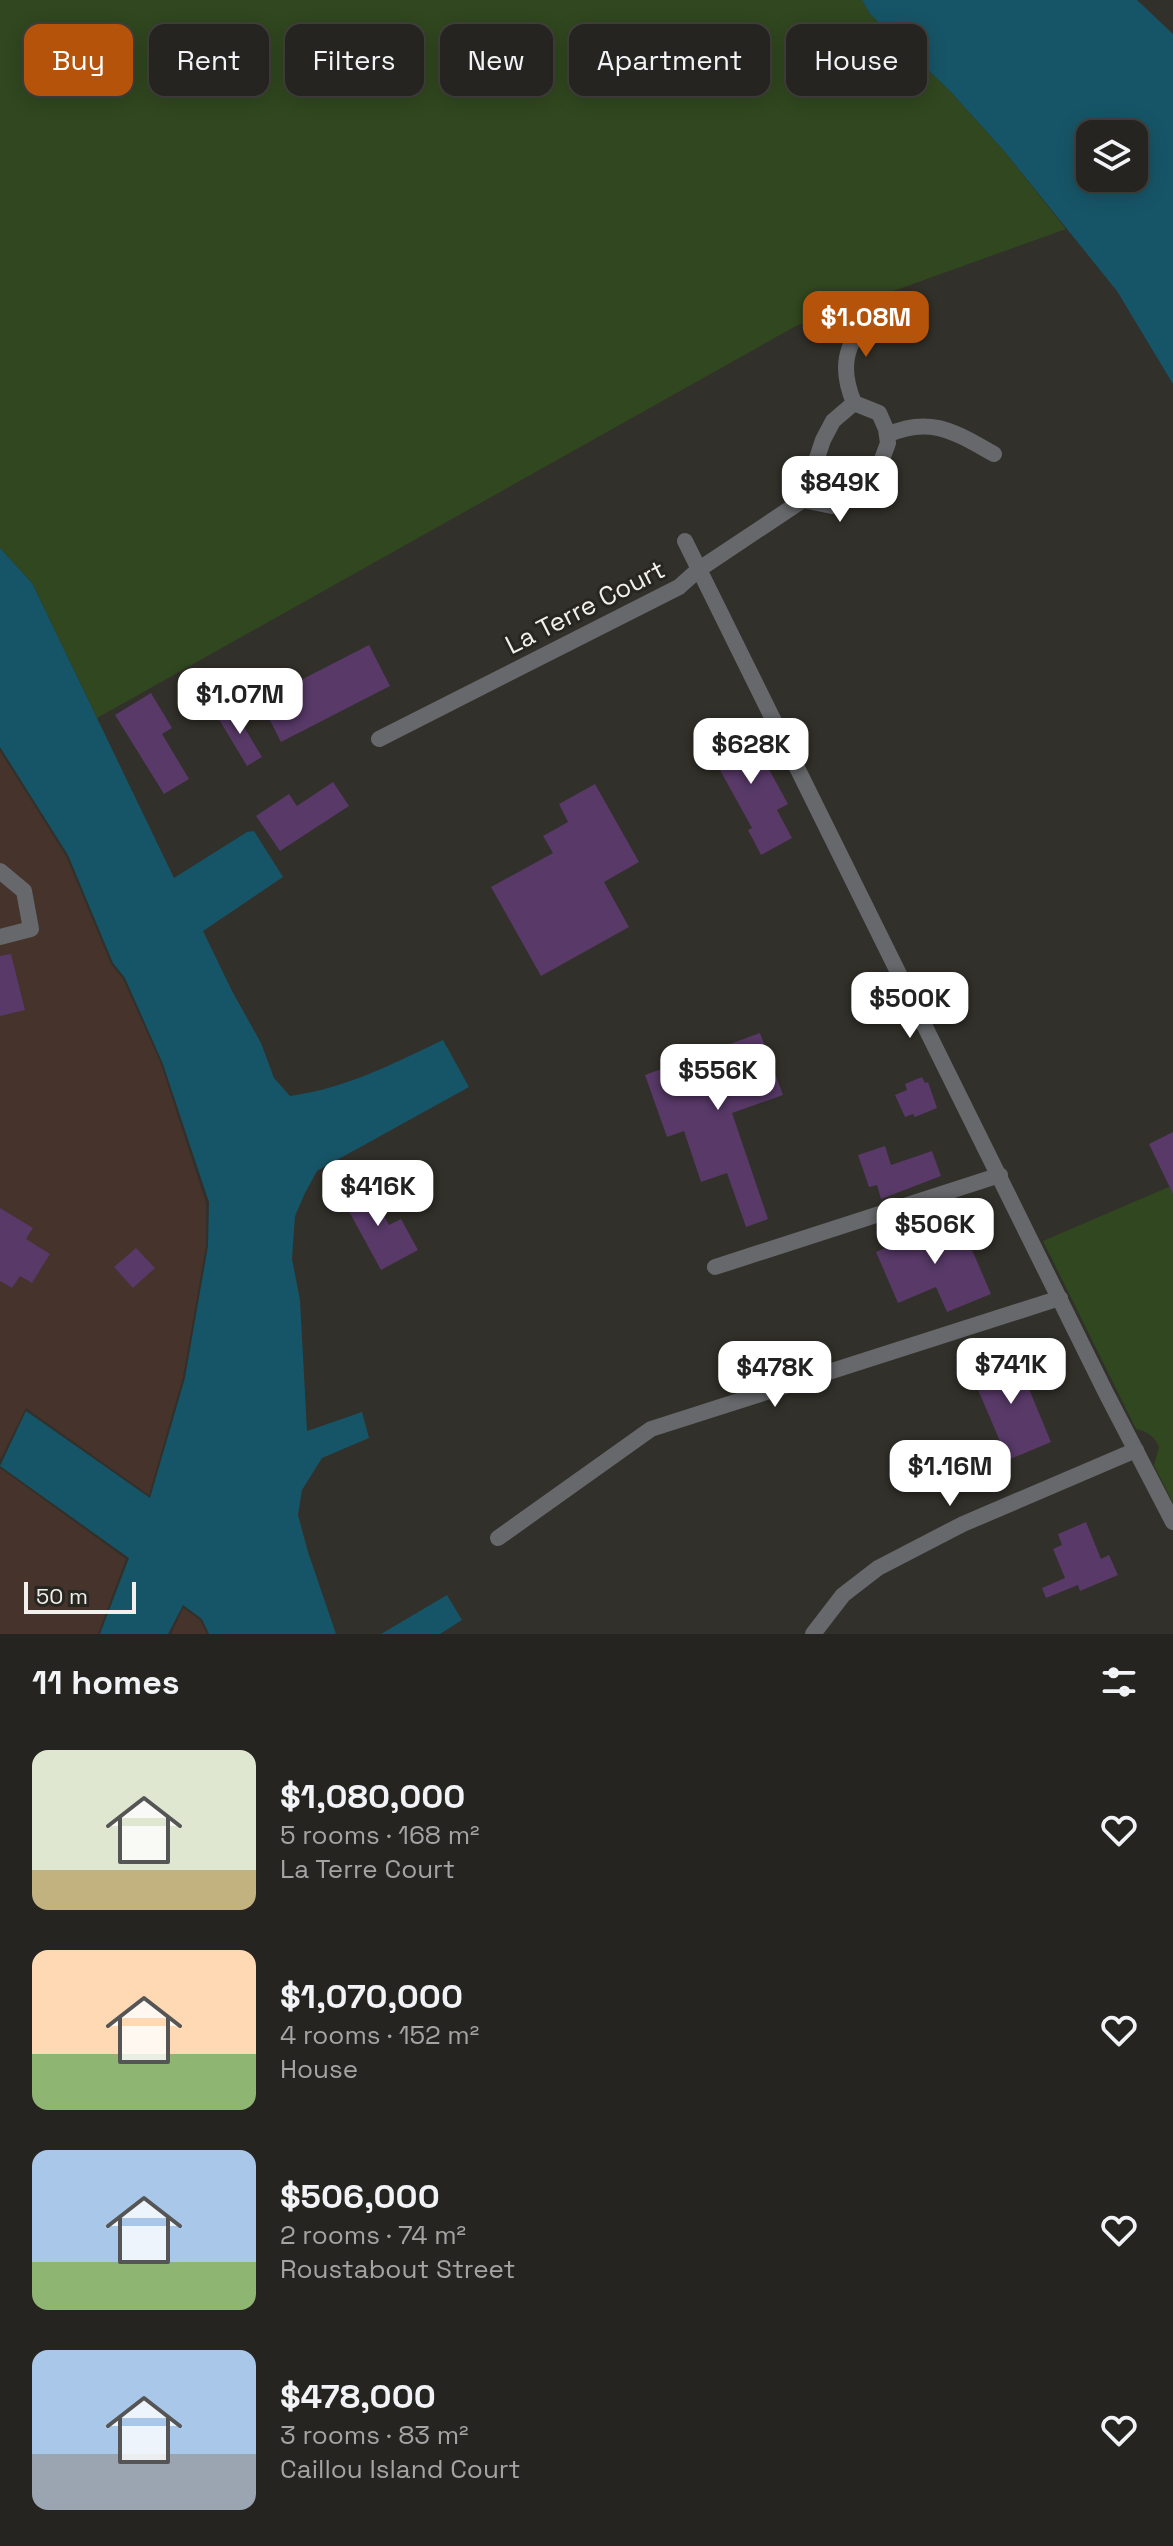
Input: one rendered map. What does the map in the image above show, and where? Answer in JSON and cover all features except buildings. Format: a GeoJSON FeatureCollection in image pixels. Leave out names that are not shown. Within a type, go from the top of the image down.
{"type":"FeatureCollection","features":[{"type":"Feature","properties":{"kind":"street"},"geometry":{"type":"LineString","coordinates":[[854,403],[833,421],[823,440],[803,500],[832,506],[857,497],[877,473],[888,443],[879,413],[854,403],[845,383],[846,357],[866,316]]}},
{"type":"Feature","properties":{"kind":"street"},"geometry":{"type":"LineString","coordinates":[[887,435],[905,427],[931,426],[958,433],[994,454]]}},
{"type":"Feature","properties":{"kind":"street","name":"La Terre Court"},"geometry":{"type":"LineString","coordinates":[[379,739],[679,587],[698,570],[803,500]]}},
{"type":"Feature","properties":{"kind":"street"},"geometry":{"type":"LineString","coordinates":[[685,541],[1173,1522]]}},
{"type":"Feature","properties":{"kind":"street"},"geometry":{"type":"LineString","coordinates":[[0,871],[24,891],[31,929],[0,937]]}},
{"type":"Feature","properties":{"kind":"street"},"geometry":{"type":"LineString","coordinates":[[715,1267],[1000,1175]]}},
{"type":"Feature","properties":{"kind":"street"},"geometry":{"type":"LineString","coordinates":[[498,1538],[651,1429],[1060,1298]]}},
{"type":"Feature","properties":{"kind":"street"},"geometry":{"type":"LineString","coordinates":[[813,1634],[843,1595],[878,1568],[963,1524],[1136,1450]]}},
{"type":"Feature","properties":{"kind":"shaded area"},"geometry":{"type":"Polygon","coordinates":[[[0,751],[66,856],[111,964],[123,979],[161,1064],[206,1203],[206,1246],[183,1377],[149,1495],[26,1408],[0,1460],[0,751]]]}},
{"type":"Feature","properties":{"kind":"shaded area"},"geometry":{"type":"Polygon","coordinates":[[[0,1468],[126,1559],[98,1634],[0,1634],[0,1468]]]}},
{"type":"Feature","properties":{"kind":"shaded area"},"geometry":{"type":"Polygon","coordinates":[[[183,1608],[200,1620],[207,1634],[171,1634],[183,1608]]]}},
{"type":"Feature","properties":{"kind":"green space"},"geometry":{"type":"Polygon","coordinates":[[[0,0],[862,0],[880,24],[786,24],[786,96],[927,96],[927,69],[1005,152],[1066,229],[796,326],[97,718],[32,583],[0,548],[0,0]]]}},
{"type":"Feature","properties":{"kind":"green space"},"geometry":{"type":"Polygon","coordinates":[[[1173,1185],[1173,1503],[1154,1465],[1159,1447],[1150,1435],[1136,1429],[1043,1241],[1173,1185]]]}},
{"type":"Feature","properties":{"kind":"water"},"geometry":{"type":"Polygon","coordinates":[[[862,0],[1137,0],[1173,34],[1173,384],[1117,291],[1005,152],[927,69],[927,24],[880,24],[862,0]]]}},
{"type":"Feature","properties":{"kind":"water"},"geometry":{"type":"Polygon","coordinates":[[[0,548],[32,583],[174,878],[247,832],[254,831],[283,877],[203,931],[261,1043],[274,1078],[290,1096],[311,1092],[369,1074],[443,1040],[469,1087],[317,1171],[295,1216],[292,1259],[300,1300],[307,1431],[362,1412],[369,1438],[322,1458],[302,1490],[298,1515],[336,1634],[209,1634],[202,1619],[183,1605],[168,1634],[100,1634],[129,1558],[0,1466],[26,1411],[150,1498],[185,1378],[208,1246],[209,1202],[163,1064],[125,978],[113,963],[68,855],[0,747],[0,548]]]}},
{"type":"Feature","properties":{"kind":"water"},"geometry":{"type":"Polygon","coordinates":[[[447,1595],[462,1620],[440,1634],[381,1634],[447,1595]]]}}]}
